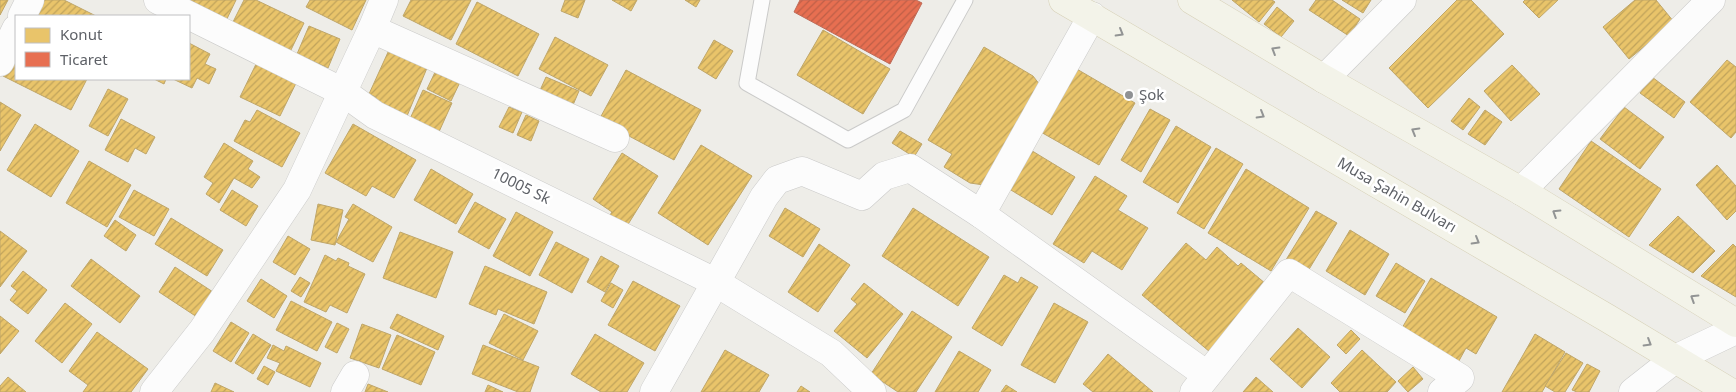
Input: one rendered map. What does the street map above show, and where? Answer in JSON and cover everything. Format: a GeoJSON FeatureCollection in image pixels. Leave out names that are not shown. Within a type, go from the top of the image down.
{"type":"FeatureCollection","features":[{"type":"Feature","properties":{"kind":"main road","name":"Musa Şahin Bulvarı"},"geometry":{"type":"LineString","coordinates":[[1063,0],[1730,392]]}},
{"type":"Feature","properties":{"kind":"main road"},"geometry":{"type":"LineString","coordinates":[[1204,3],[1324,79],[1521,191],[1736,323]]}},
{"type":"Feature","properties":{"kind":"street"},"geometry":{"type":"LineString","coordinates":[[22,15],[30,0]]}},
{"type":"Feature","properties":{"kind":"street","name":"10005 Sk"},"geometry":{"type":"LineString","coordinates":[[158,0],[188,15]]}},
{"type":"Feature","properties":{"kind":"street"},"geometry":{"type":"LineString","coordinates":[[154,392],[202,331],[298,190],[384,0]]}},
{"type":"Feature","properties":{"kind":"street"},"geometry":{"type":"LineString","coordinates":[[1324,79],[1402,0]]}},
{"type":"Feature","properties":{"kind":"street"},"geometry":{"type":"LineString","coordinates":[[1521,191],[1711,0]]}},
{"type":"Feature","properties":{"kind":"street","name":"10005 Sk"},"geometry":{"type":"LineString","coordinates":[[190,16],[343,92],[375,115],[715,282],[830,353],[872,392]]}},
{"type":"Feature","properties":{"kind":"street"},"geometry":{"type":"LineString","coordinates":[[980,214],[1092,16]]}},
{"type":"Feature","properties":{"kind":"street"},"geometry":{"type":"LineString","coordinates":[[372,29],[615,138]]}},
{"type":"Feature","properties":{"kind":"street"},"geometry":{"type":"LineString","coordinates":[[0,62],[15,31]]}},
{"type":"Feature","properties":{"kind":"street"},"geometry":{"type":"LineString","coordinates":[[654,392],[715,282],[764,198],[777,180],[802,171],[862,196],[884,176],[910,168],[980,214],[1200,383],[1289,273],[1459,387]]}},
{"type":"Feature","properties":{"kind":"street"},"geometry":{"type":"LineString","coordinates":[[1633,392],[1675,358],[1736,330]]}},
{"type":"Feature","properties":{"kind":"lane"},"geometry":{"type":"LineString","coordinates":[[762,0],[747,83],[848,140],[904,110],[965,0]]}},
{"type":"Feature","properties":{"kind":"building: Konut"},"geometry":{"type":"Polygon","coordinates":[[[0,0],[8,0],[0,15],[0,0]]]}},
{"type":"Feature","properties":{"kind":"building: Konut"},"geometry":{"type":"Polygon","coordinates":[[[41,0],[64,0],[94,15],[34,15],[41,0]]]}},
{"type":"Feature","properties":{"kind":"building: Konut"},"geometry":{"type":"Polygon","coordinates":[[[173,0],[236,0],[224,25],[173,0]]]}},
{"type":"Feature","properties":{"kind":"building: Konut"},"geometry":{"type":"Polygon","coordinates":[[[244,0],[256,0],[304,23],[289,54],[231,26],[244,0]]]}},
{"type":"Feature","properties":{"kind":"building: Konut"},"geometry":{"type":"Polygon","coordinates":[[[310,0],[366,0],[352,30],[306,7],[310,0]]]}},
{"type":"Feature","properties":{"kind":"building: Konut"},"geometry":{"type":"Polygon","coordinates":[[[411,0],[471,0],[451,40],[403,16],[411,0]]]}},
{"type":"Feature","properties":{"kind":"building: Konut"},"geometry":{"type":"Polygon","coordinates":[[[565,0],[585,0],[578,18],[561,11],[565,0]]]}},
{"type":"Feature","properties":{"kind":"building: Konut"},"geometry":{"type":"Polygon","coordinates":[[[612,0],[637,0],[631,11],[612,0]]]}},
{"type":"Feature","properties":{"kind":"building: Konut"},"geometry":{"type":"Polygon","coordinates":[[[685,0],[700,0],[696,7],[685,0]]]}},
{"type":"Feature","properties":{"kind":"building: Konut"},"geometry":{"type":"Polygon","coordinates":[[[1232,0],[1272,0],[1275,2],[1259,22],[1232,0]]]}},
{"type":"Feature","properties":{"kind":"building: Konut"},"geometry":{"type":"Polygon","coordinates":[[[1316,0],[1332,0],[1360,19],[1349,36],[1309,10],[1316,0]]]}},
{"type":"Feature","properties":{"kind":"building: Konut"},"geometry":{"type":"Polygon","coordinates":[[[1342,0],[1371,0],[1363,13],[1342,0]]]}},
{"type":"Feature","properties":{"kind":"building: Konut"},"geometry":{"type":"Polygon","coordinates":[[[1457,0],[1471,0],[1504,34],[1428,108],[1389,68],[1457,0]]]}},
{"type":"Feature","properties":{"kind":"building: Konut"},"geometry":{"type":"Polygon","coordinates":[[[1525,0],[1558,0],[1539,18],[1523,2],[1525,0]]]}},
{"type":"Feature","properties":{"kind":"building: Konut"},"geometry":{"type":"Polygon","coordinates":[[[1635,0],[1656,0],[1674,22],[1629,59],[1603,27],[1635,0]]]}},
{"type":"Feature","properties":{"kind":"building: Konut"},"geometry":{"type":"Polygon","coordinates":[[[477,2],[539,34],[518,76],[456,44],[477,2]]]}},
{"type":"Feature","properties":{"kind":"building: Konut"},"geometry":{"type":"Polygon","coordinates":[[[1277,7],[1294,21],[1281,37],[1264,24],[1277,7]]]}},
{"type":"Feature","properties":{"kind":"building: Konut"},"geometry":{"type":"Polygon","coordinates":[[[309,26],[340,39],[328,68],[297,54],[309,26]]]}},
{"type":"Feature","properties":{"kind":"building: Konut"},"geometry":{"type":"Polygon","coordinates":[[[823,30],[890,69],[863,114],[797,75],[823,30]]]}},
{"type":"Feature","properties":{"kind":"building: Konut"},"geometry":{"type":"Polygon","coordinates":[[[555,37],[608,65],[591,96],[539,69],[555,37]]]}},
{"type":"Feature","properties":{"kind":"building: Konut"},"geometry":{"type":"Polygon","coordinates":[[[714,40],[733,51],[716,79],[698,68],[714,40]]]}},
{"type":"Feature","properties":{"kind":"building: Konut"},"geometry":{"type":"Polygon","coordinates":[[[190,44],[210,54],[205,64],[216,69],[209,84],[197,78],[192,88],[175,80],[190,80],[190,44]]]}},
{"type":"Feature","properties":{"kind":"building: Konut"},"geometry":{"type":"Polygon","coordinates":[[[984,47],[1033,76],[1040,85],[984,185],[970,183],[944,167],[952,154],[928,140],[984,47]]]}},
{"type":"Feature","properties":{"kind":"building: Konut"},"geometry":{"type":"Polygon","coordinates":[[[389,50],[427,68],[407,116],[374,101],[376,97],[369,94],[389,50]]]}},
{"type":"Feature","properties":{"kind":"building: Konut"},"geometry":{"type":"Polygon","coordinates":[[[15,51],[15,80],[86,80],[71,110],[3,76],[15,51]]]}},
{"type":"Feature","properties":{"kind":"building: Konut"},"geometry":{"type":"Polygon","coordinates":[[[259,58],[299,77],[280,116],[240,97],[259,58]]]}},
{"type":"Feature","properties":{"kind":"building: Konut"},"geometry":{"type":"Polygon","coordinates":[[[1727,60],[1736,67],[1736,132],[1731,138],[1690,102],[1727,60]]]}},
{"type":"Feature","properties":{"kind":"building: Konut"},"geometry":{"type":"Polygon","coordinates":[[[1512,65],[1540,94],[1511,121],[1484,91],[1512,65]]]}},
{"type":"Feature","properties":{"kind":"building: Konut"},"geometry":{"type":"Polygon","coordinates":[[[437,68],[461,80],[451,101],[427,89],[437,68]]]}},
{"type":"Feature","properties":{"kind":"building: Konut"},"geometry":{"type":"Polygon","coordinates":[[[1075,68],[1135,103],[1099,165],[1039,131],[1075,68]]]}},
{"type":"Feature","properties":{"kind":"building: Konut"},"geometry":{"type":"Polygon","coordinates":[[[626,70],[701,110],[674,160],[599,120],[626,70]]]}},
{"type":"Feature","properties":{"kind":"building: Konut"},"geometry":{"type":"Polygon","coordinates":[[[546,77],[579,91],[570,112],[537,97],[546,77]]]}},
{"type":"Feature","properties":{"kind":"building: Konut"},"geometry":{"type":"Polygon","coordinates":[[[1652,77],[1685,102],[1674,118],[1640,93],[1652,77]]]}},
{"type":"Feature","properties":{"kind":"building: Konut"},"geometry":{"type":"Polygon","coordinates":[[[156,80],[166,80],[164,84],[156,80]]]}},
{"type":"Feature","properties":{"kind":"building: Konut"},"geometry":{"type":"Polygon","coordinates":[[[108,89],[128,99],[108,136],[89,126],[108,89]]]}},
{"type":"Feature","properties":{"kind":"building: Konut"},"geometry":{"type":"Polygon","coordinates":[[[423,90],[452,103],[438,134],[409,121],[423,90]]]}},
{"type":"Feature","properties":{"kind":"building: Konut"},"geometry":{"type":"Polygon","coordinates":[[[1469,98],[1480,107],[1463,130],[1451,121],[1469,98]]]}},
{"type":"Feature","properties":{"kind":"building: Konut"},"geometry":{"type":"Polygon","coordinates":[[[0,102],[21,115],[0,151],[0,102]]]}},
{"type":"Feature","properties":{"kind":"building: Konut"},"geometry":{"type":"Polygon","coordinates":[[[509,107],[522,112],[513,133],[499,127],[509,107]]]}},
{"type":"Feature","properties":{"kind":"building: Konut"},"geometry":{"type":"Polygon","coordinates":[[[1624,107],[1664,137],[1640,169],[1600,139],[1624,107]]]}},
{"type":"Feature","properties":{"kind":"building: Konut"},"geometry":{"type":"Polygon","coordinates":[[[1150,109],[1170,120],[1141,172],[1121,160],[1150,109]]]}},
{"type":"Feature","properties":{"kind":"building: Konut"},"geometry":{"type":"Polygon","coordinates":[[[257,110],[300,133],[282,167],[234,141],[245,120],[250,122],[257,110]]]}},
{"type":"Feature","properties":{"kind":"building: Konut"},"geometry":{"type":"Polygon","coordinates":[[[1485,110],[1502,122],[1485,145],[1468,134],[1485,110]]]}},
{"type":"Feature","properties":{"kind":"building: Konut"},"geometry":{"type":"Polygon","coordinates":[[[526,115],[539,121],[531,141],[517,135],[526,115]]]}},
{"type":"Feature","properties":{"kind":"building: Konut"},"geometry":{"type":"Polygon","coordinates":[[[121,119],[155,137],[146,154],[135,148],[128,162],[105,150],[121,119]]]}},
{"type":"Feature","properties":{"kind":"building: Konut"},"geometry":{"type":"Polygon","coordinates":[[[35,124],[79,151],[51,197],[7,170],[35,124]]]}},
{"type":"Feature","properties":{"kind":"building: Konut"},"geometry":{"type":"Polygon","coordinates":[[[353,124],[416,160],[394,198],[372,186],[366,196],[325,173],[353,124]]]}},
{"type":"Feature","properties":{"kind":"building: Konut"},"geometry":{"type":"Polygon","coordinates":[[[1176,126],[1211,147],[1178,203],[1143,182],[1176,126]]]}},
{"type":"Feature","properties":{"kind":"building: Konut"},"geometry":{"type":"Polygon","coordinates":[[[900,131],[922,144],[914,157],[892,143],[900,131]]]}},
{"type":"Feature","properties":{"kind":"building: Konut"},"geometry":{"type":"Polygon","coordinates":[[[1591,141],[1661,189],[1629,237],[1559,189],[1591,141]]]}},
{"type":"Feature","properties":{"kind":"building: Konut"},"geometry":{"type":"Polygon","coordinates":[[[224,143],[253,161],[248,169],[260,177],[252,188],[234,178],[219,203],[206,194],[213,183],[204,177],[224,143]]]}},
{"type":"Feature","properties":{"kind":"building: Konut"},"geometry":{"type":"Polygon","coordinates":[[[701,145],[752,176],[708,245],[658,213],[701,145]]]}},
{"type":"Feature","properties":{"kind":"building: Konut"},"geometry":{"type":"Polygon","coordinates":[[[1216,148],[1243,164],[1204,229],[1177,213],[1216,148]]]}},
{"type":"Feature","properties":{"kind":"building: Konut"},"geometry":{"type":"Polygon","coordinates":[[[1029,149],[1075,177],[1052,215],[1006,187],[1029,149]]]}},
{"type":"Feature","properties":{"kind":"building: Konut"},"geometry":{"type":"Polygon","coordinates":[[[622,153],[658,176],[627,226],[610,215],[612,212],[593,199],[622,153]]]}},
{"type":"Feature","properties":{"kind":"building: Konut"},"geometry":{"type":"Polygon","coordinates":[[[89,161],[131,185],[107,227],[66,203],[89,161]]]}},
{"type":"Feature","properties":{"kind":"building: Konut"},"geometry":{"type":"Polygon","coordinates":[[[1717,165],[1736,186],[1736,211],[1727,220],[1696,185],[1717,165]]]}},
{"type":"Feature","properties":{"kind":"building: Konut"},"geometry":{"type":"Polygon","coordinates":[[[431,169],[473,194],[456,224],[414,200],[431,169]]]}},
{"type":"Feature","properties":{"kind":"building: Konut"},"geometry":{"type":"Polygon","coordinates":[[[1246,169],[1309,208],[1271,271],[1208,233],[1246,169]]]}},
{"type":"Feature","properties":{"kind":"building: Konut"},"geometry":{"type":"Polygon","coordinates":[[[1095,176],[1127,196],[1118,210],[1148,228],[1122,270],[1092,251],[1084,263],[1053,244],[1095,176]]]}},
{"type":"Feature","properties":{"kind":"building: Konut"},"geometry":{"type":"Polygon","coordinates":[[[134,190],[169,209],[154,236],[119,217],[134,190]]]}},
{"type":"Feature","properties":{"kind":"building: Konut"},"geometry":{"type":"Polygon","coordinates":[[[232,190],[258,206],[246,226],[220,210],[232,190]]]}},
{"type":"Feature","properties":{"kind":"building: Konut"},"geometry":{"type":"Polygon","coordinates":[[[475,202],[506,219],[489,249],[458,232],[475,202]]]}},
{"type":"Feature","properties":{"kind":"building: Konut"},"geometry":{"type":"Polygon","coordinates":[[[318,204],[343,210],[335,245],[311,240],[318,204]]]}},
{"type":"Feature","properties":{"kind":"building: Konut"},"geometry":{"type":"Polygon","coordinates":[[[353,204],[392,227],[373,262],[336,242],[349,219],[345,217],[353,204]]]}},
{"type":"Feature","properties":{"kind":"building: Konut"},"geometry":{"type":"Polygon","coordinates":[[[785,208],[820,229],[803,257],[769,236],[785,208]]]}},
{"type":"Feature","properties":{"kind":"building: Konut"},"geometry":{"type":"Polygon","coordinates":[[[913,208],[989,257],[958,306],[882,256],[913,208]]]}},
{"type":"Feature","properties":{"kind":"building: Konut"},"geometry":{"type":"Polygon","coordinates":[[[1316,211],[1337,223],[1305,276],[1284,263],[1316,211]]]}},
{"type":"Feature","properties":{"kind":"building: Konut"},"geometry":{"type":"Polygon","coordinates":[[[516,212],[553,232],[530,276],[493,256],[516,212]]]}},
{"type":"Feature","properties":{"kind":"building: Konut"},"geometry":{"type":"Polygon","coordinates":[[[1678,216],[1715,251],[1693,273],[1649,245],[1678,216]]]}},
{"type":"Feature","properties":{"kind":"building: Konut"},"geometry":{"type":"Polygon","coordinates":[[[171,218],[223,250],[207,276],[155,244],[171,218]]]}},
{"type":"Feature","properties":{"kind":"building: Konut"},"geometry":{"type":"Polygon","coordinates":[[[115,220],[136,235],[126,251],[104,236],[115,220]]]}},
{"type":"Feature","properties":{"kind":"building: Konut"},"geometry":{"type":"Polygon","coordinates":[[[1350,230],[1389,254],[1365,295],[1326,271],[1350,230]]]}},
{"type":"Feature","properties":{"kind":"building: Konut"},"geometry":{"type":"Polygon","coordinates":[[[0,231],[27,251],[0,287],[0,231]]]}},
{"type":"Feature","properties":{"kind":"building: Konut"},"geometry":{"type":"Polygon","coordinates":[[[400,232],[453,252],[436,298],[383,278],[400,232]]]}},
{"type":"Feature","properties":{"kind":"building: Konut"},"geometry":{"type":"Polygon","coordinates":[[[288,236],[310,249],[295,275],[273,262],[288,236]]]}},
{"type":"Feature","properties":{"kind":"building: Konut"},"geometry":{"type":"Polygon","coordinates":[[[556,242],[589,259],[572,293],[539,275],[556,242]]]}},
{"type":"Feature","properties":{"kind":"building: Konut"},"geometry":{"type":"Polygon","coordinates":[[[1186,243],[1206,260],[1217,247],[1238,266],[1241,263],[1266,284],[1210,352],[1142,295],[1186,243]]]}},
{"type":"Feature","properties":{"kind":"building: Konut"},"geometry":{"type":"Polygon","coordinates":[[[819,244],[850,265],[818,312],[788,292],[819,244]]]}},
{"type":"Feature","properties":{"kind":"building: Konut"},"geometry":{"type":"Polygon","coordinates":[[[1733,244],[1736,247],[1736,297],[1701,276],[1733,244]]]}},
{"type":"Feature","properties":{"kind":"building: Konut"},"geometry":{"type":"Polygon","coordinates":[[[325,255],[336,261],[338,258],[349,263],[348,266],[365,274],[347,313],[330,305],[326,312],[304,302],[325,255]]]}},
{"type":"Feature","properties":{"kind":"building: Konut"},"geometry":{"type":"Polygon","coordinates":[[[601,256],[619,266],[605,292],[587,282],[601,256]]]}},
{"type":"Feature","properties":{"kind":"building: Konut"},"geometry":{"type":"Polygon","coordinates":[[[91,259],[140,296],[120,323],[71,286],[91,259]]]}},
{"type":"Feature","properties":{"kind":"building: Konut"},"geometry":{"type":"Polygon","coordinates":[[[1396,263],[1425,281],[1405,313],[1376,296],[1396,263]]]}},
{"type":"Feature","properties":{"kind":"building: Konut"},"geometry":{"type":"Polygon","coordinates":[[[485,266],[547,292],[534,324],[498,309],[496,315],[469,304],[485,266]]]}},
{"type":"Feature","properties":{"kind":"building: Konut"},"geometry":{"type":"Polygon","coordinates":[[[175,267],[213,292],[197,317],[159,292],[175,267]]]}},
{"type":"Feature","properties":{"kind":"building: Konut"},"geometry":{"type":"Polygon","coordinates":[[[23,271],[47,290],[28,314],[10,300],[17,291],[11,286],[23,271]]]}},
{"type":"Feature","properties":{"kind":"building: Konut"},"geometry":{"type":"Polygon","coordinates":[[[1004,275],[1018,283],[1021,277],[1038,287],[1002,346],[972,328],[1004,275]]]}},
{"type":"Feature","properties":{"kind":"building: Konut"},"geometry":{"type":"Polygon","coordinates":[[[300,277],[310,283],[301,297],[291,291],[300,277]]]}},
{"type":"Feature","properties":{"kind":"building: Konut"},"geometry":{"type":"Polygon","coordinates":[[[1431,278],[1497,317],[1476,354],[1466,348],[1455,368],[1398,335],[1431,278]]]}},
{"type":"Feature","properties":{"kind":"building: Konut"},"geometry":{"type":"Polygon","coordinates":[[[261,279],[287,296],[274,318],[247,301],[261,279]]]}},
{"type":"Feature","properties":{"kind":"building: Konut"},"geometry":{"type":"Polygon","coordinates":[[[633,281],[680,306],[655,351],[608,325],[633,281]]]}},
{"type":"Feature","properties":{"kind":"building: Konut"},"geometry":{"type":"Polygon","coordinates":[[[611,283],[623,290],[613,308],[601,301],[611,283]]]}},
{"type":"Feature","properties":{"kind":"building: Konut"},"geometry":{"type":"Polygon","coordinates":[[[864,283],[903,314],[867,358],[834,331],[857,304],[851,299],[864,283]]]}},
{"type":"Feature","properties":{"kind":"building: Konut"},"geometry":{"type":"Polygon","coordinates":[[[291,301],[332,322],[317,351],[276,330],[291,301]]]}},
{"type":"Feature","properties":{"kind":"building: Konut"},"geometry":{"type":"Polygon","coordinates":[[[65,303],[92,324],[62,363],[35,341],[65,303]]]}},
{"type":"Feature","properties":{"kind":"building: Konut"},"geometry":{"type":"Polygon","coordinates":[[[1054,303],[1088,322],[1055,383],[1021,365],[1054,303]]]}},
{"type":"Feature","properties":{"kind":"building: Konut"},"geometry":{"type":"Polygon","coordinates":[[[912,311],[952,337],[916,392],[898,392],[871,374],[912,311]]]}},
{"type":"Feature","properties":{"kind":"building: Konut"},"geometry":{"type":"Polygon","coordinates":[[[397,314],[444,336],[438,350],[390,328],[397,314]]]}},
{"type":"Feature","properties":{"kind":"building: Konut"},"geometry":{"type":"Polygon","coordinates":[[[504,314],[538,331],[523,360],[489,343],[504,314]]]}},
{"type":"Feature","properties":{"kind":"building: Konut"},"geometry":{"type":"Polygon","coordinates":[[[0,316],[19,331],[0,354],[0,316]]]}},
{"type":"Feature","properties":{"kind":"building: Konut"},"geometry":{"type":"Polygon","coordinates":[[[231,322],[249,333],[231,362],[213,351],[231,322]]]}},
{"type":"Feature","properties":{"kind":"building: Konut"},"geometry":{"type":"Polygon","coordinates":[[[337,323],[349,329],[337,353],[325,347],[337,323]]]}},
{"type":"Feature","properties":{"kind":"building: Konut"},"geometry":{"type":"Polygon","coordinates":[[[362,324],[391,335],[379,368],[350,358],[362,324]]]}},
{"type":"Feature","properties":{"kind":"building: Konut"},"geometry":{"type":"Polygon","coordinates":[[[1298,328],[1330,357],[1302,388],[1270,359],[1298,328]]]}},
{"type":"Feature","properties":{"kind":"building: Konut"},"geometry":{"type":"Polygon","coordinates":[[[1351,330],[1360,339],[1346,354],[1337,345],[1351,330]]]}},
{"type":"Feature","properties":{"kind":"building: Konut"},"geometry":{"type":"Polygon","coordinates":[[[97,332],[148,369],[131,392],[83,392],[88,385],[69,371],[97,332]]]}},
{"type":"Feature","properties":{"kind":"building: Konut"},"geometry":{"type":"Polygon","coordinates":[[[253,334],[271,345],[253,374],[235,363],[253,334]]]}},
{"type":"Feature","properties":{"kind":"building: Konut"},"geometry":{"type":"Polygon","coordinates":[[[595,334],[644,363],[627,392],[601,392],[571,374],[595,334]]]}},
{"type":"Feature","properties":{"kind":"building: Konut"},"geometry":{"type":"Polygon","coordinates":[[[1535,334],[1565,352],[1542,392],[1502,392],[1535,334]]]}},
{"type":"Feature","properties":{"kind":"building: Konut"},"geometry":{"type":"Polygon","coordinates":[[[397,335],[435,352],[421,385],[382,369],[397,335]]]}},
{"type":"Feature","properties":{"kind":"building: Konut"},"geometry":{"type":"Polygon","coordinates":[[[273,345],[284,351],[286,346],[321,363],[310,387],[276,371],[280,363],[267,358],[273,345]]]}},
{"type":"Feature","properties":{"kind":"building: Konut"},"geometry":{"type":"Polygon","coordinates":[[[483,345],[539,367],[530,392],[518,392],[472,374],[483,345]]]}},
{"type":"Feature","properties":{"kind":"building: Konut"},"geometry":{"type":"Polygon","coordinates":[[[725,350],[769,375],[759,392],[701,392],[725,350]]]}},
{"type":"Feature","properties":{"kind":"building: Konut"},"geometry":{"type":"Polygon","coordinates":[[[1362,350],[1396,382],[1387,392],[1340,392],[1331,383],[1362,350]]]}},
{"type":"Feature","properties":{"kind":"building: Konut"},"geometry":{"type":"Polygon","coordinates":[[[959,351],[991,370],[978,392],[935,392],[959,351]]]}},
{"type":"Feature","properties":{"kind":"building: Konut"},"geometry":{"type":"Polygon","coordinates":[[[1566,353],[1583,363],[1565,392],[1555,392],[1545,386],[1566,353]]]}},
{"type":"Feature","properties":{"kind":"building: Konut"},"geometry":{"type":"Polygon","coordinates":[[[1108,354],[1153,392],[1093,392],[1083,384],[1108,354]]]}},
{"type":"Feature","properties":{"kind":"building: Konut"},"geometry":{"type":"Polygon","coordinates":[[[1587,364],[1600,371],[1589,392],[1572,390],[1587,364]]]}},
{"type":"Feature","properties":{"kind":"building: Konut"},"geometry":{"type":"Polygon","coordinates":[[[264,366],[275,372],[268,385],[257,379],[264,366]]]}},
{"type":"Feature","properties":{"kind":"building: Konut"},"geometry":{"type":"Polygon","coordinates":[[[1413,367],[1423,379],[1408,392],[1398,381],[1413,367]]]}},
{"type":"Feature","properties":{"kind":"building: Konut"},"geometry":{"type":"Polygon","coordinates":[[[8,377],[26,392],[0,392],[0,386],[8,377]]]}},
{"type":"Feature","properties":{"kind":"building: Konut"},"geometry":{"type":"Polygon","coordinates":[[[1256,377],[1273,392],[1243,392],[1256,377]]]}},
{"type":"Feature","properties":{"kind":"building: Konut"},"geometry":{"type":"Polygon","coordinates":[[[215,383],[234,392],[211,392],[215,383]]]}},
{"type":"Feature","properties":{"kind":"building: Konut"},"geometry":{"type":"Polygon","coordinates":[[[368,384],[388,392],[365,392],[368,384]]]}},
{"type":"Feature","properties":{"kind":"building: Konut"},"geometry":{"type":"Polygon","coordinates":[[[488,385],[503,392],[485,392],[488,385]]]}},
{"type":"Feature","properties":{"kind":"building: Konut"},"geometry":{"type":"Polygon","coordinates":[[[1006,385],[1017,392],[1001,392],[1006,385]]]}},
{"type":"Feature","properties":{"kind":"building: Konut"},"geometry":{"type":"Polygon","coordinates":[[[801,386],[810,392],[797,392],[801,386]]]}},
{"type":"Feature","properties":{"kind":"building: Ticaret"},"geometry":{"type":"Polygon","coordinates":[[[800,0],[916,0],[922,3],[890,64],[794,12],[800,0]]]}},
{"type":"Feature","properties":{"kind":"place","name":"Şok"},"geometry":{"type":"Point","coordinates":[1129,95]}}]}
